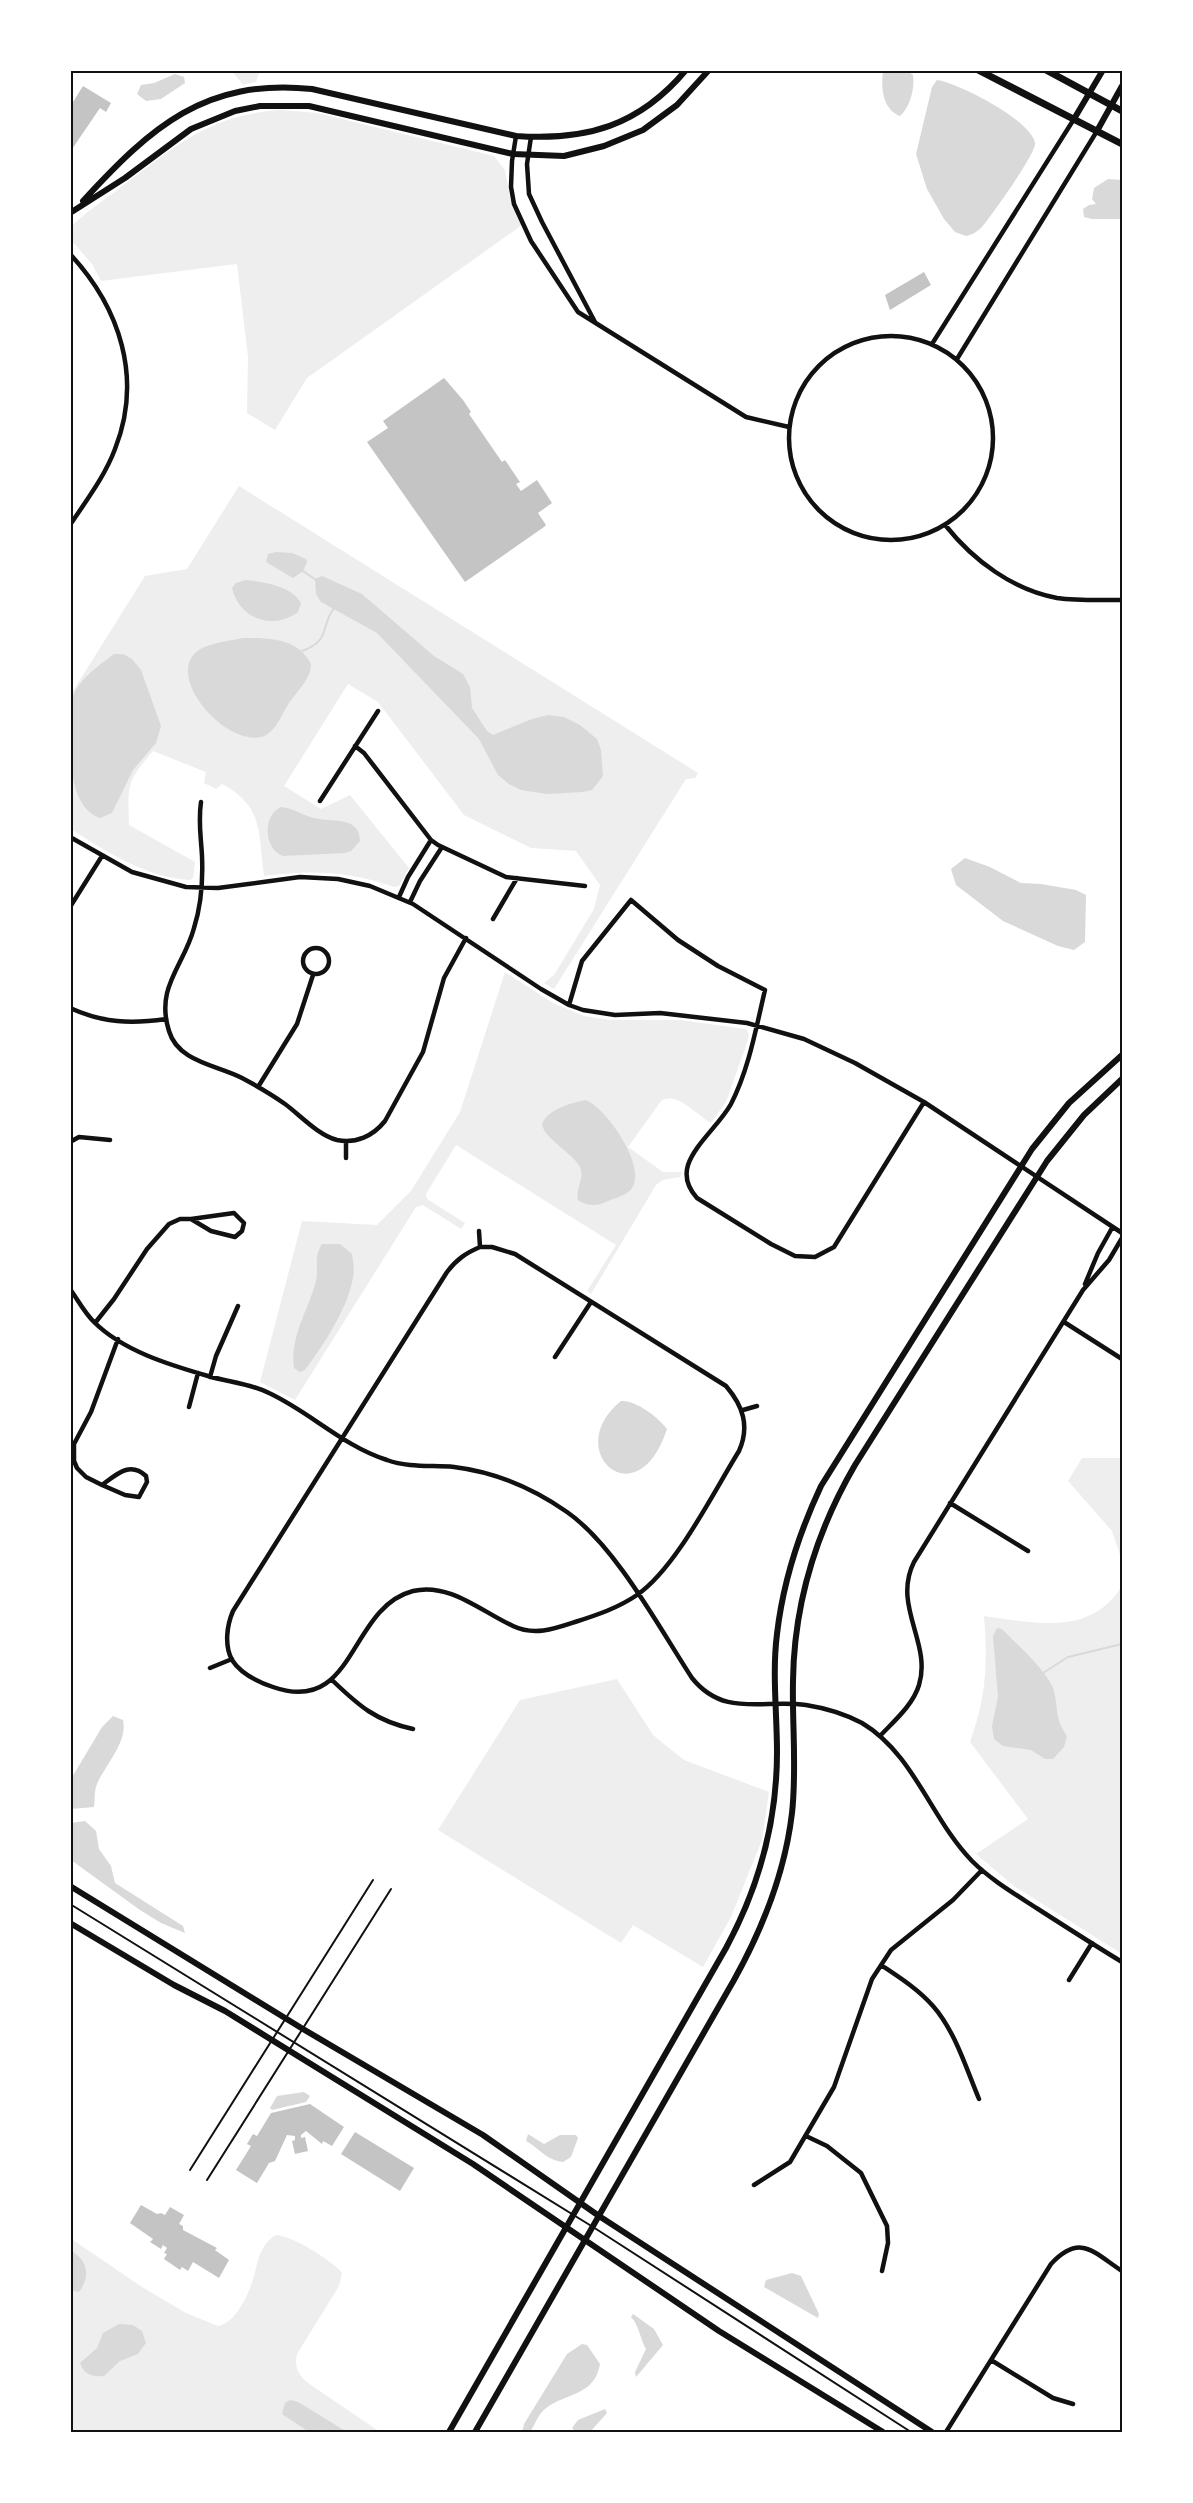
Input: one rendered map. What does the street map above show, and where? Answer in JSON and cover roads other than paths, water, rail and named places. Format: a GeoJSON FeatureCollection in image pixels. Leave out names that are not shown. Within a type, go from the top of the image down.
{"type":"FeatureCollection","features":[{"type":"Feature","properties":{"kind":"main road"},"geometry":{"type":"LineString","coordinates":[[978,70],[1122,144]]}},
{"type":"Feature","properties":{"kind":"main road"},"geometry":{"type":"LineString","coordinates":[[1046,70],[1122,111]]}},
{"type":"Feature","properties":{"kind":"street"},"geometry":{"type":"LineString","coordinates":[[73,211],[115,166],[165,123],[204,101],[254,88],[312,88],[516,136],[563,138],[600,130],[621,122],[653,102],[686,70]]}},
{"type":"Feature","properties":{"kind":"street"},"geometry":{"type":"LineString","coordinates":[[73,211],[190,129],[235,111],[260,106],[309,106],[513,154],[564,156],[586,152],[630,137],[643,130],[675,107],[709,70]]}},
{"type":"Feature","properties":{"kind":"street"},"geometry":{"type":"LineString","coordinates":[[932,344],[1103,70]]}},
{"type":"Feature","properties":{"kind":"street"},"geometry":{"type":"LineString","coordinates":[[957,359],[1097,131],[1122,86]]}},
{"type":"Feature","properties":{"kind":"street"},"geometry":{"type":"LineString","coordinates":[[516,136],[511,188],[514,204],[531,241],[578,312],[746,417],[789,427]]}},
{"type":"Feature","properties":{"kind":"street"},"geometry":{"type":"LineString","coordinates":[[531,137],[527,182],[534,206],[595,322]]}},
{"type":"Feature","properties":{"kind":"street"},"geometry":{"type":"LineString","coordinates":[[70,254],[90,276],[112,315],[124,348],[127,388],[125,417],[115,450],[70,525]]}},
{"type":"Feature","properties":{"kind":"street"},"geometry":{"type":"LineString","coordinates":[[882,336],[915,338],[932,344],[957,359],[973,376],[985,398],[993,422],[992,457],[980,489],[961,514],[946,526],[919,537],[895,541],[867,538],[838,526],[814,506],[797,480],[788,440],[793,409],[805,383],[823,362],[848,345],[882,336]]}},
{"type":"Feature","properties":{"kind":"street"},"geometry":{"type":"LineString","coordinates":[[946,526],[974,558],[1031,590],[1058,598],[1122,600]]}},
{"type":"Feature","properties":{"kind":"street"},"geometry":{"type":"LineString","coordinates":[[320,801],[378,711]]}},
{"type":"Feature","properties":{"kind":"street"},"geometry":{"type":"LineString","coordinates":[[355,746],[367,755],[431,840],[442,847],[503,875],[585,886]]}},
{"type":"Feature","properties":{"kind":"street"},"geometry":{"type":"LineString","coordinates":[[201,802],[198,824],[202,854],[201,888],[194,930],[176,967],[168,991],[166,1019],[173,1041],[186,1055],[230,1072],[258,1087],[325,1134],[346,1141],[359,1140],[369,1135],[385,1121],[423,1052],[444,978],[466,938]]}},
{"type":"Feature","properties":{"kind":"street"},"geometry":{"type":"LineString","coordinates":[[70,837],[102,856],[150,879],[201,888],[234,887],[300,877],[320,877],[362,883],[410,902],[541,989],[583,1010],[615,1015],[660,1013],[757,1025],[820,1046],[924,1102],[1122,1233]]}},
{"type":"Feature","properties":{"kind":"street"},"geometry":{"type":"LineString","coordinates":[[399,897],[431,840]]}},
{"type":"Feature","properties":{"kind":"street"},"geometry":{"type":"LineString","coordinates":[[410,902],[442,847]]}},
{"type":"Feature","properties":{"kind":"street"},"geometry":{"type":"LineString","coordinates":[[70,907],[102,856]]}},
{"type":"Feature","properties":{"kind":"street"},"geometry":{"type":"LineString","coordinates":[[493,919],[516,878]]}},
{"type":"Feature","properties":{"kind":"street"},"geometry":{"type":"LineString","coordinates":[[569,1005],[584,957],[631,900],[678,940],[718,966],[765,990],[751,1049],[731,1103],[691,1158],[686,1180],[690,1190],[697,1198],[784,1252],[795,1256],[815,1257],[834,1247],[924,1102]]}},
{"type":"Feature","properties":{"kind":"street"},"geometry":{"type":"LineString","coordinates":[[319,948],[329,957],[328,966],[322,973],[313,975],[306,970],[303,958],[307,951],[319,948]]}},
{"type":"Feature","properties":{"kind":"street"},"geometry":{"type":"LineString","coordinates":[[258,1087],[297,1024],[313,975]]}},
{"type":"Feature","properties":{"kind":"street"},"geometry":{"type":"LineString","coordinates":[[70,1008],[102,1020],[118,1023],[166,1019]]}},
{"type":"Feature","properties":{"kind":"street"},"geometry":{"type":"LineString","coordinates":[[449,2433],[726,1948],[750,1900],[767,1845],[774,1809],[777,1761],[775,1659],[779,1617],[790,1566],[813,1505],[834,1464],[1020,1166],[1069,1103],[1122,1056]]}},
{"type":"Feature","properties":{"kind":"street"},"geometry":{"type":"LineString","coordinates":[[475,2433],[745,1960],[768,1910],[785,1854],[792,1814],[795,1754],[793,1704],[795,1636],[802,1595],[814,1553],[830,1512],[855,1465],[1036,1176],[1072,1128],[1122,1079]]}},
{"type":"Feature","properties":{"kind":"street"},"geometry":{"type":"LineString","coordinates":[[70,1142],[80,1137],[110,1140]]}},
{"type":"Feature","properties":{"kind":"street"},"geometry":{"type":"LineString","coordinates":[[346,1141],[346,1158]]}},
{"type":"Feature","properties":{"kind":"street"},"geometry":{"type":"LineString","coordinates":[[95,1323],[147,1249],[169,1224],[180,1219],[234,1213],[241,1217],[244,1223],[242,1231],[235,1237],[211,1231],[191,1219]]}},
{"type":"Feature","properties":{"kind":"street"},"geometry":{"type":"LineString","coordinates":[[880,1736],[910,1703],[920,1684],[921,1663],[907,1601],[907,1580],[914,1562],[1083,1290],[1098,1252],[1112,1228]]}},
{"type":"Feature","properties":{"kind":"street"},"geometry":{"type":"LineString","coordinates":[[479,1232],[480,1247]]}},
{"type":"Feature","properties":{"kind":"street"},"geometry":{"type":"LineString","coordinates":[[1083,1290],[1109,1260],[1122,1238]]}},
{"type":"Feature","properties":{"kind":"street"},"geometry":{"type":"LineString","coordinates":[[492,1246],[515,1254],[726,1386],[743,1410],[744,1441],[739,1451],[660,1575],[638,1594],[598,1615],[551,1630],[521,1630],[441,1591],[406,1593],[384,1606],[332,1680],[312,1691],[299,1693],[284,1691],[254,1680],[232,1659],[228,1623],[233,1611],[447,1272],[462,1256],[480,1247],[492,1246]]}},
{"type":"Feature","properties":{"kind":"street"},"geometry":{"type":"LineString","coordinates":[[70,1288],[95,1323],[118,1340],[155,1358],[210,1377],[240,1382],[269,1393],[343,1439],[387,1461],[410,1465],[455,1467],[476,1472],[531,1490],[570,1514],[589,1530],[608,1552],[692,1678],[704,1692],[731,1704],[793,1704],[831,1710],[849,1717],[880,1736],[903,1761],[950,1834],[982,1870],[1004,1888],[1122,1962]]}},
{"type":"Feature","properties":{"kind":"street"},"geometry":{"type":"LineString","coordinates":[[555,1357],[591,1302]]}},
{"type":"Feature","properties":{"kind":"street"},"geometry":{"type":"LineString","coordinates":[[210,1377],[216,1356],[238,1306]]}},
{"type":"Feature","properties":{"kind":"street"},"geometry":{"type":"LineString","coordinates":[[1064,1322],[1122,1359]]}},
{"type":"Feature","properties":{"kind":"street"},"geometry":{"type":"LineString","coordinates":[[102,1485],[126,1469],[133,1468],[146,1476],[147,1482],[139,1497],[132,1497],[102,1485],[86,1477],[74,1461],[74,1444],[91,1412],[118,1340]]}},
{"type":"Feature","properties":{"kind":"street"},"geometry":{"type":"LineString","coordinates":[[189,1407],[198,1373]]}},
{"type":"Feature","properties":{"kind":"street"},"geometry":{"type":"LineString","coordinates":[[743,1410],[757,1406]]}},
{"type":"Feature","properties":{"kind":"street"},"geometry":{"type":"LineString","coordinates":[[950,1503],[1028,1551]]}},
{"type":"Feature","properties":{"kind":"street"},"geometry":{"type":"LineString","coordinates":[[210,1668],[232,1659]]}},
{"type":"Feature","properties":{"kind":"street"},"geometry":{"type":"LineString","coordinates":[[332,1680],[373,1716],[413,1729]]}},
{"type":"Feature","properties":{"kind":"street"},"geometry":{"type":"LineString","coordinates":[[754,2185],[790,2162],[834,2088],[872,1979],[891,1950],[958,1895],[982,1870]]}},
{"type":"Feature","properties":{"kind":"street"},"geometry":{"type":"LineString","coordinates":[[70,1886],[483,2135],[599,2216],[932,2433]]}},
{"type":"Feature","properties":{"kind":"street"},"geometry":{"type":"LineString","coordinates":[[70,1923],[274,2041],[473,2164],[773,2366],[883,2433]]}},
{"type":"Feature","properties":{"kind":"street"},"geometry":{"type":"LineString","coordinates":[[1069,1980],[1092,1944]]}},
{"type":"Feature","properties":{"kind":"street"},"geometry":{"type":"LineString","coordinates":[[881,1965],[917,1990],[934,2007],[947,2026],[979,2098]]}},
{"type":"Feature","properties":{"kind":"street"},"geometry":{"type":"LineString","coordinates":[[806,2136],[827,2146],[861,2173],[887,2226],[888,2243],[882,2271]]}},
{"type":"Feature","properties":{"kind":"street"},"geometry":{"type":"LineString","coordinates":[[946,2433],[1052,2264],[1062,2253],[1071,2247],[1086,2248],[1122,2271]]}},
{"type":"Feature","properties":{"kind":"street"},"geometry":{"type":"LineString","coordinates":[[991,2360],[1045,2394],[1073,2404]]}},
{"type":"Feature","properties":{"kind":"lane"},"geometry":{"type":"LineString","coordinates":[[190,2170],[274,2041],[373,1880]]}},
{"type":"Feature","properties":{"kind":"lane"},"geometry":{"type":"LineString","coordinates":[[207,2180],[391,1889]]}},
{"type":"Feature","properties":{"kind":"lane"},"geometry":{"type":"LineString","coordinates":[[70,1904],[593,2227],[911,2433]]}},
{"type":"Feature","properties":{"kind":"waterway"},"geometry":{"type":"LineString","coordinates":[[303,571],[316,580]]}},
{"type":"Feature","properties":{"kind":"waterway"},"geometry":{"type":"LineString","coordinates":[[302,651],[317,643],[321,638],[334,608]]}},
{"type":"Feature","properties":{"kind":"waterway"},"geometry":{"type":"LineString","coordinates":[[1043,1673],[1068,1657],[1122,1644]]}}]}
